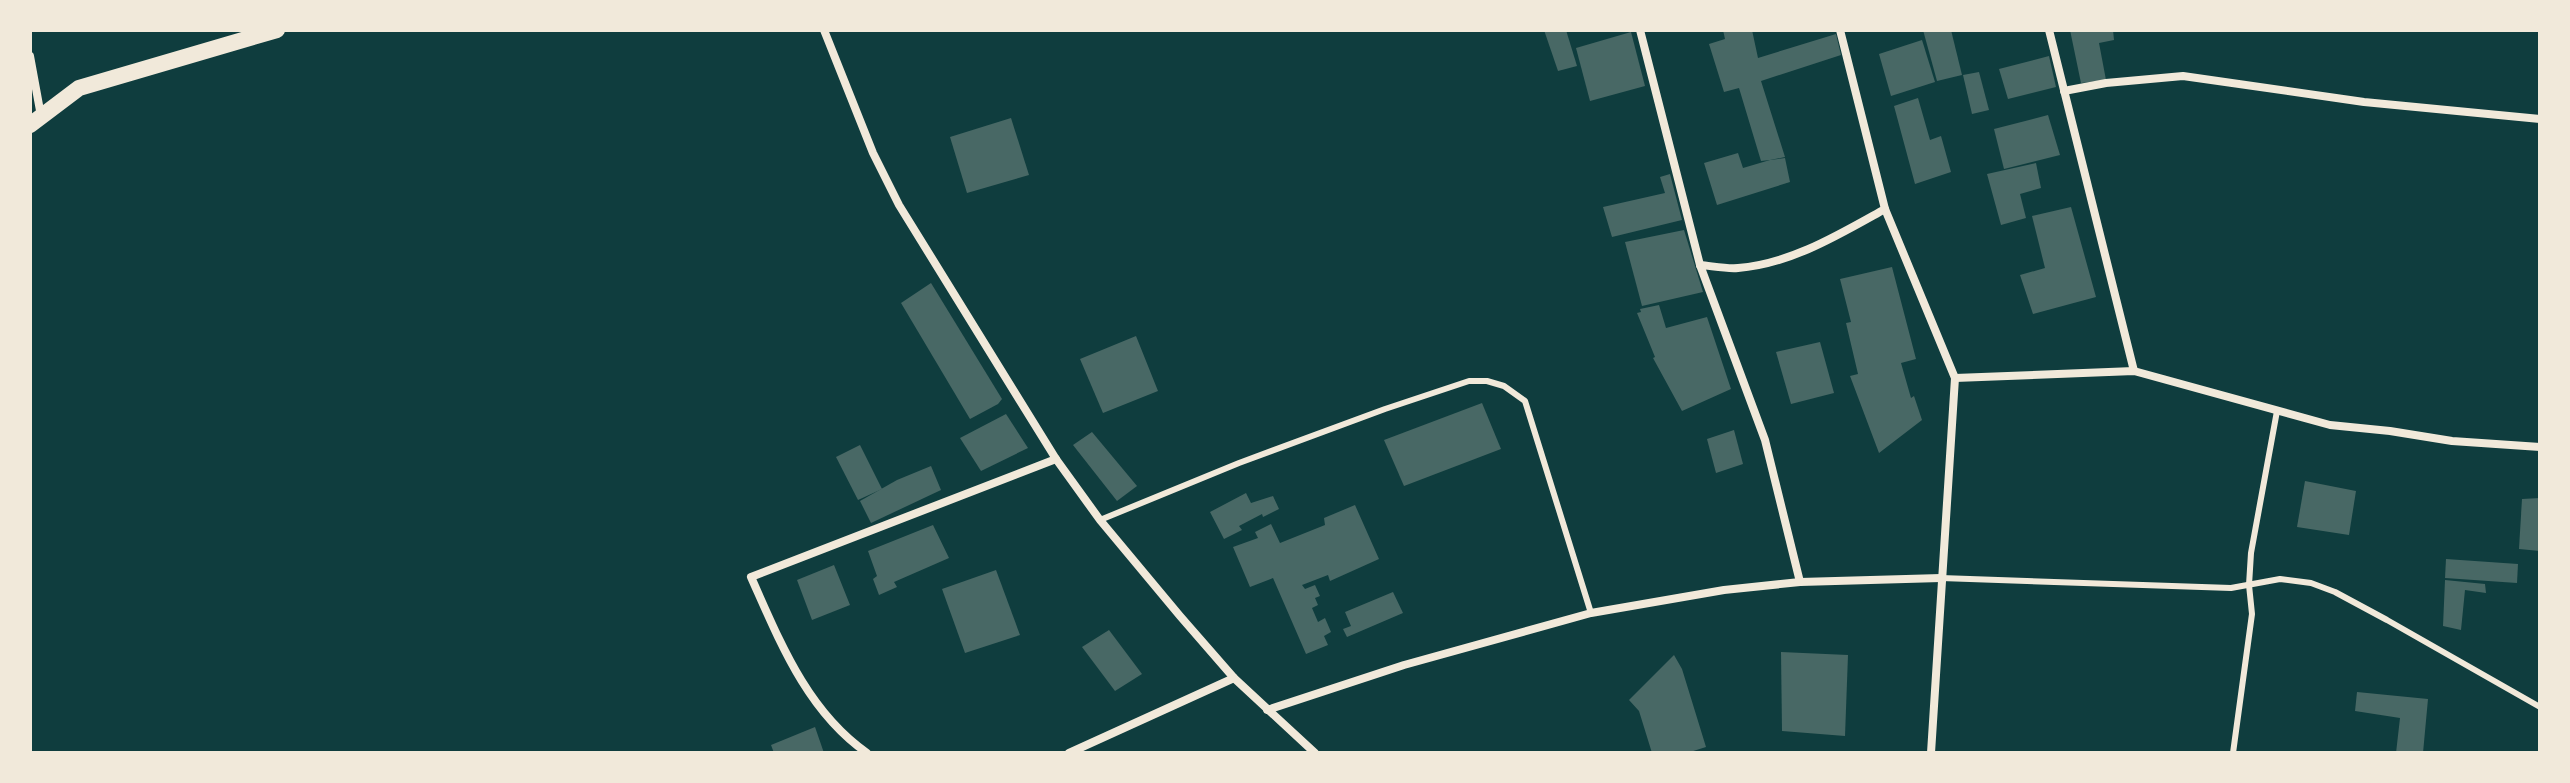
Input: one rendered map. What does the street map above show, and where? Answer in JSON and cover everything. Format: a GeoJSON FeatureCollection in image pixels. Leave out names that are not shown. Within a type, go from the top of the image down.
{"type":"FeatureCollection","features":[{"type":"Feature","properties":{"kind":"main road"},"geometry":{"type":"LineString","coordinates":[[36,120],[79,88],[270,31]]}},
{"type":"Feature","properties":{"kind":"street"},"geometry":{"type":"LineString","coordinates":[[824,30],[873,153],[899,205],[1056,459],[1100,520],[1234,678],[1315,753]]}},
{"type":"Feature","properties":{"kind":"street"},"geometry":{"type":"LineString","coordinates":[[1640,30],[1700,265],[1765,440],[1800,582]]}},
{"type":"Feature","properties":{"kind":"street"},"geometry":{"type":"LineString","coordinates":[[1840,30],[1885,209],[1955,378],[1931,753]]}},
{"type":"Feature","properties":{"kind":"street"},"geometry":{"type":"LineString","coordinates":[[2049,30],[2134,371]]}},
{"type":"Feature","properties":{"kind":"street"},"geometry":{"type":"LineString","coordinates":[[30,56],[36,120]]}},
{"type":"Feature","properties":{"kind":"street"},"geometry":{"type":"LineString","coordinates":[[2064,91],[2106,83],[2183,76],[2364,102],[2540,119]]}},
{"type":"Feature","properties":{"kind":"street"},"geometry":{"type":"LineString","coordinates":[[1700,265],[1738,268],[1777,261],[1836,236],[1885,209]]}},
{"type":"Feature","properties":{"kind":"street"},"geometry":{"type":"LineString","coordinates":[[1955,378],[2134,371],[2330,425],[2452,441],[2540,447]]}},
{"type":"Feature","properties":{"kind":"street"},"geometry":{"type":"LineString","coordinates":[[867,753],[852,743],[812,699],[787,657],[751,577],[1056,459]]}},
{"type":"Feature","properties":{"kind":"street"},"geometry":{"type":"LineString","coordinates":[[1267,710],[1404,665],[1591,613],[1724,590],[1800,582],[1941,578]]}},
{"type":"Feature","properties":{"kind":"street"},"geometry":{"type":"LineString","coordinates":[[1069,753],[1234,678]]}},
{"type":"Feature","properties":{"kind":"lane"},"geometry":{"type":"LineString","coordinates":[[1100,520],[1239,463],[1385,409],[1469,381],[1487,381],[1504,386],[1525,401],[1591,613]]}},
{"type":"Feature","properties":{"kind":"lane"},"geometry":{"type":"LineString","coordinates":[[2233,753],[2252,614],[2249,585],[2251,553],[2277,411]]}},
{"type":"Feature","properties":{"kind":"lane"},"geometry":{"type":"LineString","coordinates":[[1941,578],[2231,588],[2280,579],[2323,587],[2540,707]]}},
{"type":"Feature","properties":{"kind":"building"},"geometry":{"type":"Polygon","coordinates":[[[1544,30],[1566,30],[1577,66],[1558,71],[1544,30]]]}},
{"type":"Feature","properties":{"kind":"building"},"geometry":{"type":"Polygon","coordinates":[[[1723,30],[1752,30],[1758,58],[1836,34],[1841,55],[1761,81],[1785,157],[1761,161],[1739,88],[1724,92],[1709,44],[1725,39],[1723,30]]]}},
{"type":"Feature","properties":{"kind":"building"},"geometry":{"type":"Polygon","coordinates":[[[1923,30],[1951,30],[1962,75],[1937,81],[1923,30]]]}},
{"type":"Feature","properties":{"kind":"building"},"geometry":{"type":"Polygon","coordinates":[[[2070,30],[2113,30],[2114,40],[2099,43],[2106,80],[2081,83],[2070,30]]]}},
{"type":"Feature","properties":{"kind":"building"},"geometry":{"type":"Polygon","coordinates":[[[1631,32],[1645,86],[1590,101],[1576,48],[1631,32]]]}},
{"type":"Feature","properties":{"kind":"building"},"geometry":{"type":"Polygon","coordinates":[[[1922,40],[1935,82],[1891,96],[1879,54],[1922,40]]]}},
{"type":"Feature","properties":{"kind":"building"},"geometry":{"type":"Polygon","coordinates":[[[2049,56],[2056,87],[2008,99],[1999,69],[2049,56]]]}},
{"type":"Feature","properties":{"kind":"building"},"geometry":{"type":"Polygon","coordinates":[[[1979,72],[1989,110],[1972,114],[1963,75],[1979,72]]]}},
{"type":"Feature","properties":{"kind":"building"},"geometry":{"type":"Polygon","coordinates":[[[1918,98],[1930,140],[1941,136],[1951,172],[1915,184],[1894,106],[1918,98]]]}},
{"type":"Feature","properties":{"kind":"building"},"geometry":{"type":"Polygon","coordinates":[[[2048,115],[2060,155],[2004,169],[1994,129],[2048,115]]]}},
{"type":"Feature","properties":{"kind":"building"},"geometry":{"type":"Polygon","coordinates":[[[1011,118],[1029,175],[967,193],[950,137],[1011,118]]]}},
{"type":"Feature","properties":{"kind":"building"},"geometry":{"type":"Polygon","coordinates":[[[1738,153],[1743,168],[1785,158],[1790,182],[1717,205],[1704,163],[1738,153]]]}},
{"type":"Feature","properties":{"kind":"building"},"geometry":{"type":"Polygon","coordinates":[[[2036,163],[2041,188],[2020,194],[2026,218],[2001,225],[1987,174],[2036,163]]]}},
{"type":"Feature","properties":{"kind":"building"},"geometry":{"type":"Polygon","coordinates":[[[1670,174],[1682,220],[1612,237],[1603,207],[1665,193],[1660,177],[1670,174]]]}},
{"type":"Feature","properties":{"kind":"building"},"geometry":{"type":"Polygon","coordinates":[[[2071,207],[2096,297],[2033,314],[2020,275],[2045,268],[2032,216],[2071,207]]]}},
{"type":"Feature","properties":{"kind":"building"},"geometry":{"type":"Polygon","coordinates":[[[1684,230],[1703,292],[1642,306],[1625,242],[1684,230]]]}},
{"type":"Feature","properties":{"kind":"building"},"geometry":{"type":"Polygon","coordinates":[[[1892,267],[1916,359],[1901,363],[1911,398],[1914,396],[1922,420],[1879,453],[1850,376],[1858,374],[1846,323],[1851,322],[1840,279],[1892,267]]]}},
{"type":"Feature","properties":{"kind":"building"},"geometry":{"type":"Polygon","coordinates":[[[931,283],[1002,399],[970,419],[901,303],[931,283]]]}},
{"type":"Feature","properties":{"kind":"building"},"geometry":{"type":"Polygon","coordinates":[[[1659,305],[1666,328],[1707,317],[1731,389],[1682,411],[1653,358],[1637,313],[1641,312],[1640,309],[1659,305]]]}},
{"type":"Feature","properties":{"kind":"building"},"geometry":{"type":"Polygon","coordinates":[[[1136,336],[1158,391],[1103,413],[1080,359],[1136,336]]]}},
{"type":"Feature","properties":{"kind":"building"},"geometry":{"type":"Polygon","coordinates":[[[1820,342],[1834,393],[1791,404],[1776,352],[1820,342]]]}},
{"type":"Feature","properties":{"kind":"building"},"geometry":{"type":"Polygon","coordinates":[[[1482,403],[1501,449],[1404,486],[1384,440],[1482,403]]]}},
{"type":"Feature","properties":{"kind":"building"},"geometry":{"type":"Polygon","coordinates":[[[1006,414],[1028,448],[981,471],[960,438],[1006,414]]]}},
{"type":"Feature","properties":{"kind":"building"},"geometry":{"type":"Polygon","coordinates":[[[1734,430],[1743,464],[1716,473],[1707,439],[1734,430]]]}},
{"type":"Feature","properties":{"kind":"building"},"geometry":{"type":"Polygon","coordinates":[[[1092,432],[1137,486],[1117,501],[1073,445],[1092,432]]]}},
{"type":"Feature","properties":{"kind":"building"},"geometry":{"type":"Polygon","coordinates":[[[860,445],[882,489],[858,500],[836,457],[860,445]]]}},
{"type":"Feature","properties":{"kind":"building"},"geometry":{"type":"Polygon","coordinates":[[[931,466],[941,490],[871,523],[860,501],[897,480],[931,466]]]}},
{"type":"Feature","properties":{"kind":"building"},"geometry":{"type":"Polygon","coordinates":[[[2305,481],[2356,491],[2349,535],[2297,527],[2305,481]]]}},
{"type":"Feature","properties":{"kind":"building"},"geometry":{"type":"Polygon","coordinates":[[[1246,493],[1251,503],[1273,496],[1279,509],[1239,526],[1242,530],[1224,539],[1210,512],[1246,493]]]}},
{"type":"Feature","properties":{"kind":"building"},"geometry":{"type":"Polygon","coordinates":[[[2540,498],[2540,551],[2519,549],[2522,499],[2540,498]]]}},
{"type":"Feature","properties":{"kind":"building"},"geometry":{"type":"Polygon","coordinates":[[[1355,505],[1379,559],[1330,581],[1328,575],[1302,585],[1305,589],[1315,585],[1320,596],[1315,598],[1318,605],[1312,608],[1318,622],[1325,618],[1331,632],[1324,636],[1328,645],[1306,654],[1273,578],[1250,587],[1233,547],[1258,538],[1255,532],[1271,524],[1280,543],[1325,525],[1324,518],[1355,505]]]}},
{"type":"Feature","properties":{"kind":"building"},"geometry":{"type":"Polygon","coordinates":[[[933,525],[949,558],[894,582],[897,587],[879,595],[873,579],[877,576],[868,551],[933,525]]]}},
{"type":"Feature","properties":{"kind":"building"},"geometry":{"type":"Polygon","coordinates":[[[2446,559],[2518,564],[2517,583],[2445,578],[2446,559]]]}},
{"type":"Feature","properties":{"kind":"building"},"geometry":{"type":"Polygon","coordinates":[[[834,565],[850,605],[812,620],[797,580],[834,565]]]}},
{"type":"Feature","properties":{"kind":"building"},"geometry":{"type":"Polygon","coordinates":[[[996,570],[1020,635],[965,653],[942,589],[996,570]]]}},
{"type":"Feature","properties":{"kind":"building"},"geometry":{"type":"Polygon","coordinates":[[[2445,580],[2485,584],[2486,593],[2465,590],[2461,630],[2443,626],[2445,580]]]}},
{"type":"Feature","properties":{"kind":"building"},"geometry":{"type":"Polygon","coordinates":[[[1393,592],[1403,613],[1347,637],[1343,629],[1351,626],[1345,612],[1393,592]]]}},
{"type":"Feature","properties":{"kind":"building"},"geometry":{"type":"Polygon","coordinates":[[[1109,630],[1142,674],[1115,691],[1082,647],[1109,630]]]}},
{"type":"Feature","properties":{"kind":"building"},"geometry":{"type":"Polygon","coordinates":[[[1781,652],[1848,655],[1845,736],[1782,731],[1781,652]]]}},
{"type":"Feature","properties":{"kind":"building"},"geometry":{"type":"Polygon","coordinates":[[[1674,655],[1682,669],[1706,747],[1687,753],[1652,753],[1639,711],[1629,700],[1674,655]]]}},
{"type":"Feature","properties":{"kind":"building"},"geometry":{"type":"Polygon","coordinates":[[[2357,692],[2428,699],[2423,753],[2396,753],[2400,718],[2355,711],[2357,692]]]}},
{"type":"Feature","properties":{"kind":"building"},"geometry":{"type":"Polygon","coordinates":[[[815,727],[824,753],[774,753],[771,745],[815,727]]]}}]}
